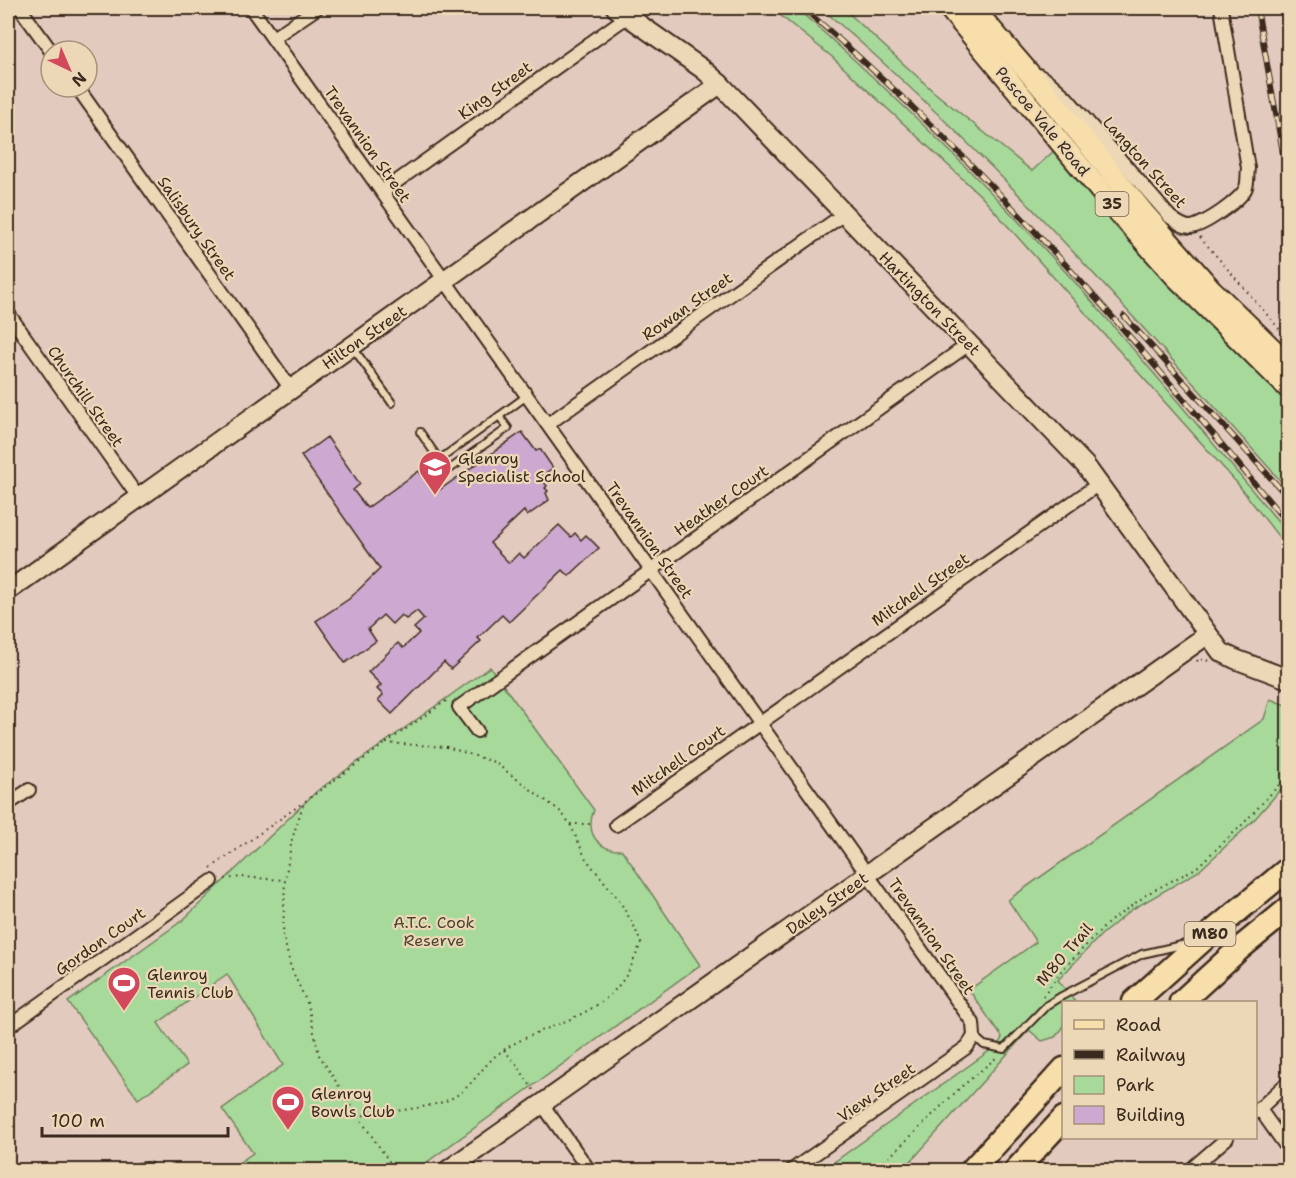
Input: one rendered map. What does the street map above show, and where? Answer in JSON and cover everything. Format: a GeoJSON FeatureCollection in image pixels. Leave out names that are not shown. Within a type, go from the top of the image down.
{"type":"FeatureCollection","features":[{"type":"Feature","properties":{"kind":"highway","name":"M80"},"geometry":{"type":"LineString","coordinates":[[1135,1001],[1204,939],[1288,869]]}},
{"type":"Feature","properties":{"kind":"highway","name":"M80"},"geometry":{"type":"LineString","coordinates":[[1182,1001],[1238,950],[1288,909]]}},
{"type":"Feature","properties":{"kind":"highway"},"geometry":{"type":"LineString","coordinates":[[972,1170],[1062,1071]]}},
{"type":"Feature","properties":{"kind":"highway"},"geometry":{"type":"LineString","coordinates":[[1016,1170],[1062,1120]]}},
{"type":"Feature","properties":{"kind":"main road","name":"Pascoe Vale Road"},"geometry":{"type":"LineString","coordinates":[[949,8],[1113,206],[1176,277],[1288,388]]}},
{"type":"Feature","properties":{"kind":"main road","name":"Pascoe Vale Road"},"geometry":{"type":"LineString","coordinates":[[973,8],[1144,213],[1204,281],[1288,364]]}},
{"type":"Feature","properties":{"kind":"street"},"geometry":{"type":"LineString","coordinates":[[20,8],[42,39]]}},
{"type":"Feature","properties":{"kind":"street","name":"Trevannion Street"},"geometry":{"type":"LineString","coordinates":[[251,8],[868,874],[972,1022],[974,1036]]}},
{"type":"Feature","properties":{"kind":"street"},"geometry":{"type":"LineString","coordinates":[[273,39],[317,8]]}},
{"type":"Feature","properties":{"kind":"street","name":"Langton Street"},"geometry":{"type":"LineString","coordinates":[[1024,67],[1048,81],[1066,97],[1170,217],[1183,226],[1197,226],[1223,210],[1241,195],[1247,186],[1248,168],[1221,8]]}},
{"type":"Feature","properties":{"kind":"street","name":"Hartington Street"},"geometry":{"type":"LineString","coordinates":[[620,16],[720,84],[1085,465],[1100,483],[1200,640],[1225,656],[1288,679]]}},
{"type":"Feature","properties":{"kind":"street","name":"King Street"},"geometry":{"type":"LineString","coordinates":[[382,192],[620,16]]}},
{"type":"Feature","properties":{"kind":"street","name":"Hilton Street"},"geometry":{"type":"LineString","coordinates":[[8,591],[720,84]]}},
{"type":"Feature","properties":{"kind":"street","name":"Salisbury Street"},"geometry":{"type":"LineString","coordinates":[[86,99],[291,388]]}},
{"type":"Feature","properties":{"kind":"street","name":"Rowan Street"},"geometry":{"type":"LineString","coordinates":[[548,424],[844,214]]}},
{"type":"Feature","properties":{"kind":"street","name":"Churchill Street"},"geometry":{"type":"LineString","coordinates":[[8,313],[138,497]]}},
{"type":"Feature","properties":{"kind":"street","name":"Heather Court"},"geometry":{"type":"LineString","coordinates":[[477,731],[459,707],[969,344]]}},
{"type":"Feature","properties":{"kind":"street","name":"Mitchell Street"},"geometry":{"type":"LineString","coordinates":[[760,723],[1100,483]]}},
{"type":"Feature","properties":{"kind":"street","name":"Daley Street"},"geometry":{"type":"LineString","coordinates":[[447,1170],[1200,640]]}},
{"type":"Feature","properties":{"kind":"street","name":"Mitchell Court"},"geometry":{"type":"LineString","coordinates":[[616,825],[760,723]]}},
{"type":"Feature","properties":{"kind":"street"},"geometry":{"type":"LineString","coordinates":[[8,804],[29,790]]}},
{"type":"Feature","properties":{"kind":"street","name":"Gordon Court"},"geometry":{"type":"LineString","coordinates":[[8,1027],[212,881]]}},
{"type":"Feature","properties":{"kind":"street","name":"View Street"},"geometry":{"type":"LineString","coordinates":[[792,1170],[966,1049],[974,1036]]}},
{"type":"Feature","properties":{"kind":"street"},"geometry":{"type":"LineString","coordinates":[[1288,1082],[1257,1110],[1288,1149]]}},
{"type":"Feature","properties":{"kind":"street"},"geometry":{"type":"LineString","coordinates":[[542,1104],[589,1170]]}},
{"type":"Feature","properties":{"kind":"street"},"geometry":{"type":"LineString","coordinates":[[1190,1170],[1225,1139]]}},
{"type":"Feature","properties":{"kind":"lane"},"geometry":{"type":"LineString","coordinates":[[352,346],[392,403]]}},
{"type":"Feature","properties":{"kind":"lane"},"geometry":{"type":"LineString","coordinates":[[439,459],[528,395]]}},
{"type":"Feature","properties":{"kind":"lane"},"geometry":{"type":"LineString","coordinates":[[420,432],[447,471],[508,428],[499,416]]}},
{"type":"Feature","properties":{"kind":"lane"},"geometry":{"type":"LineString","coordinates":[[974,1036],[984,1045],[1003,1049],[1010,1045],[1047,1005],[1060,997],[1142,954],[1204,939]]}},
{"type":"Feature","properties":{"kind":"path"},"geometry":{"type":"LineString","coordinates":[[594,8],[620,16]]}},
{"type":"Feature","properties":{"kind":"path"},"geometry":{"type":"LineString","coordinates":[[1197,226],[1197,234],[1288,339]]}},
{"type":"Feature","properties":{"kind":"path"},"geometry":{"type":"LineString","coordinates":[[1200,640],[1193,656],[1198,662],[1203,659],[1213,663]]}},
{"type":"Feature","properties":{"kind":"path"},"geometry":{"type":"LineString","coordinates":[[358,1116],[438,1104],[460,1094],[472,1083],[485,1065],[504,1050],[525,1037],[596,1007],[621,984],[641,943],[619,900],[586,859],[570,824],[561,812],[494,762],[447,747],[386,743],[304,802],[292,839],[285,880],[283,935],[291,968],[308,1005],[319,1055],[358,1116],[395,1170]]}},
{"type":"Feature","properties":{"kind":"path","name":"M80 Trail"},"geometry":{"type":"LineString","coordinates":[[1042,997],[1062,970],[1109,922],[1149,893],[1196,868],[1243,824],[1288,775]]}},
{"type":"Feature","properties":{"kind":"path"},"geometry":{"type":"LineString","coordinates":[[570,824],[593,824]]}},
{"type":"Feature","properties":{"kind":"path"},"geometry":{"type":"LineString","coordinates":[[212,881],[242,877],[285,880]]}},
{"type":"Feature","properties":{"kind":"path"},"geometry":{"type":"LineString","coordinates":[[876,1170],[961,1087],[1010,1045]]}},
{"type":"Feature","properties":{"kind":"path"},"geometry":{"type":"LineString","coordinates":[[504,1050],[518,1065],[542,1104]]}},
{"type":"Feature","properties":{"kind":"green space"},"geometry":{"type":"Polygon","coordinates":[[[771,8],[796,8],[899,102],[998,200],[1120,333],[1288,533],[1288,549],[1237,483],[981,196],[831,56],[771,8]]]}},
{"type":"Feature","properties":{"kind":"green space"},"geometry":{"type":"Polygon","coordinates":[[[821,8],[843,8],[934,92],[1032,171],[1057,148],[1233,347],[1288,398],[1288,489],[1120,302],[1004,180],[884,63],[821,8]]]}},
{"type":"Feature","properties":{"kind":"green space","name":"A.T.C. Cook Reserve"},"geometry":{"type":"Polygon","coordinates":[[[490,667],[594,810],[591,826],[595,839],[606,847],[622,850],[700,965],[416,1170],[228,1170],[253,1153],[222,1109],[283,1065],[227,974],[158,1023],[187,1065],[138,1099],[68,1002],[183,920],[317,791],[490,667]]]}},
{"type":"Feature","properties":{"kind":"green space"},"geometry":{"type":"Polygon","coordinates":[[[1270,699],[1288,706],[1288,781],[1253,821],[1199,871],[1131,910],[1100,936],[1058,980],[1074,1001],[1062,1001],[1062,1029],[1055,1037],[1042,1041],[1029,1030],[903,1170],[823,1170],[999,1044],[1002,1037],[969,990],[1036,942],[1008,900],[1264,719],[1270,699]]]}},
{"type":"Feature","properties":{"kind":"building"},"geometry":{"type":"Polygon","coordinates":[[[522,432],[536,451],[540,449],[553,468],[540,477],[547,486],[545,488],[548,491],[546,493],[549,500],[527,516],[524,511],[490,543],[509,563],[519,553],[524,558],[559,525],[571,537],[575,533],[581,540],[586,535],[599,548],[569,576],[563,570],[509,622],[502,615],[478,638],[481,641],[451,669],[444,662],[392,714],[378,700],[383,695],[377,689],[381,685],[368,672],[398,643],[403,648],[419,633],[414,628],[424,619],[417,611],[406,619],[401,615],[392,624],[383,615],[368,629],[376,641],[345,663],[316,621],[349,599],[380,569],[301,456],[327,437],[360,484],[353,490],[367,508],[419,471],[435,493],[522,432]]]}},
{"type":"Feature","properties":{"kind":"railway"},"geometry":{"type":"LineString","coordinates":[[803,8],[934,128],[1057,255],[1174,388],[1288,524]]}},
{"type":"Feature","properties":{"kind":"railway"},"geometry":{"type":"LineString","coordinates":[[1257,8],[1288,181]]}},
{"type":"Feature","properties":{"kind":"railway"},"geometry":{"type":"LineString","coordinates":[[1124,316],[1288,497]]}},
{"type":"Feature","properties":{"kind":"place","name":"Glenroy Specialist School"},"geometry":{"type":"Point","coordinates":[435,496]}},
{"type":"Feature","properties":{"kind":"place","name":"Glenroy Tennis Club"},"geometry":{"type":"Point","coordinates":[124,1012]}},
{"type":"Feature","properties":{"kind":"place","name":"Glenroy Bowls Club"},"geometry":{"type":"Point","coordinates":[288,1131]}}]}
